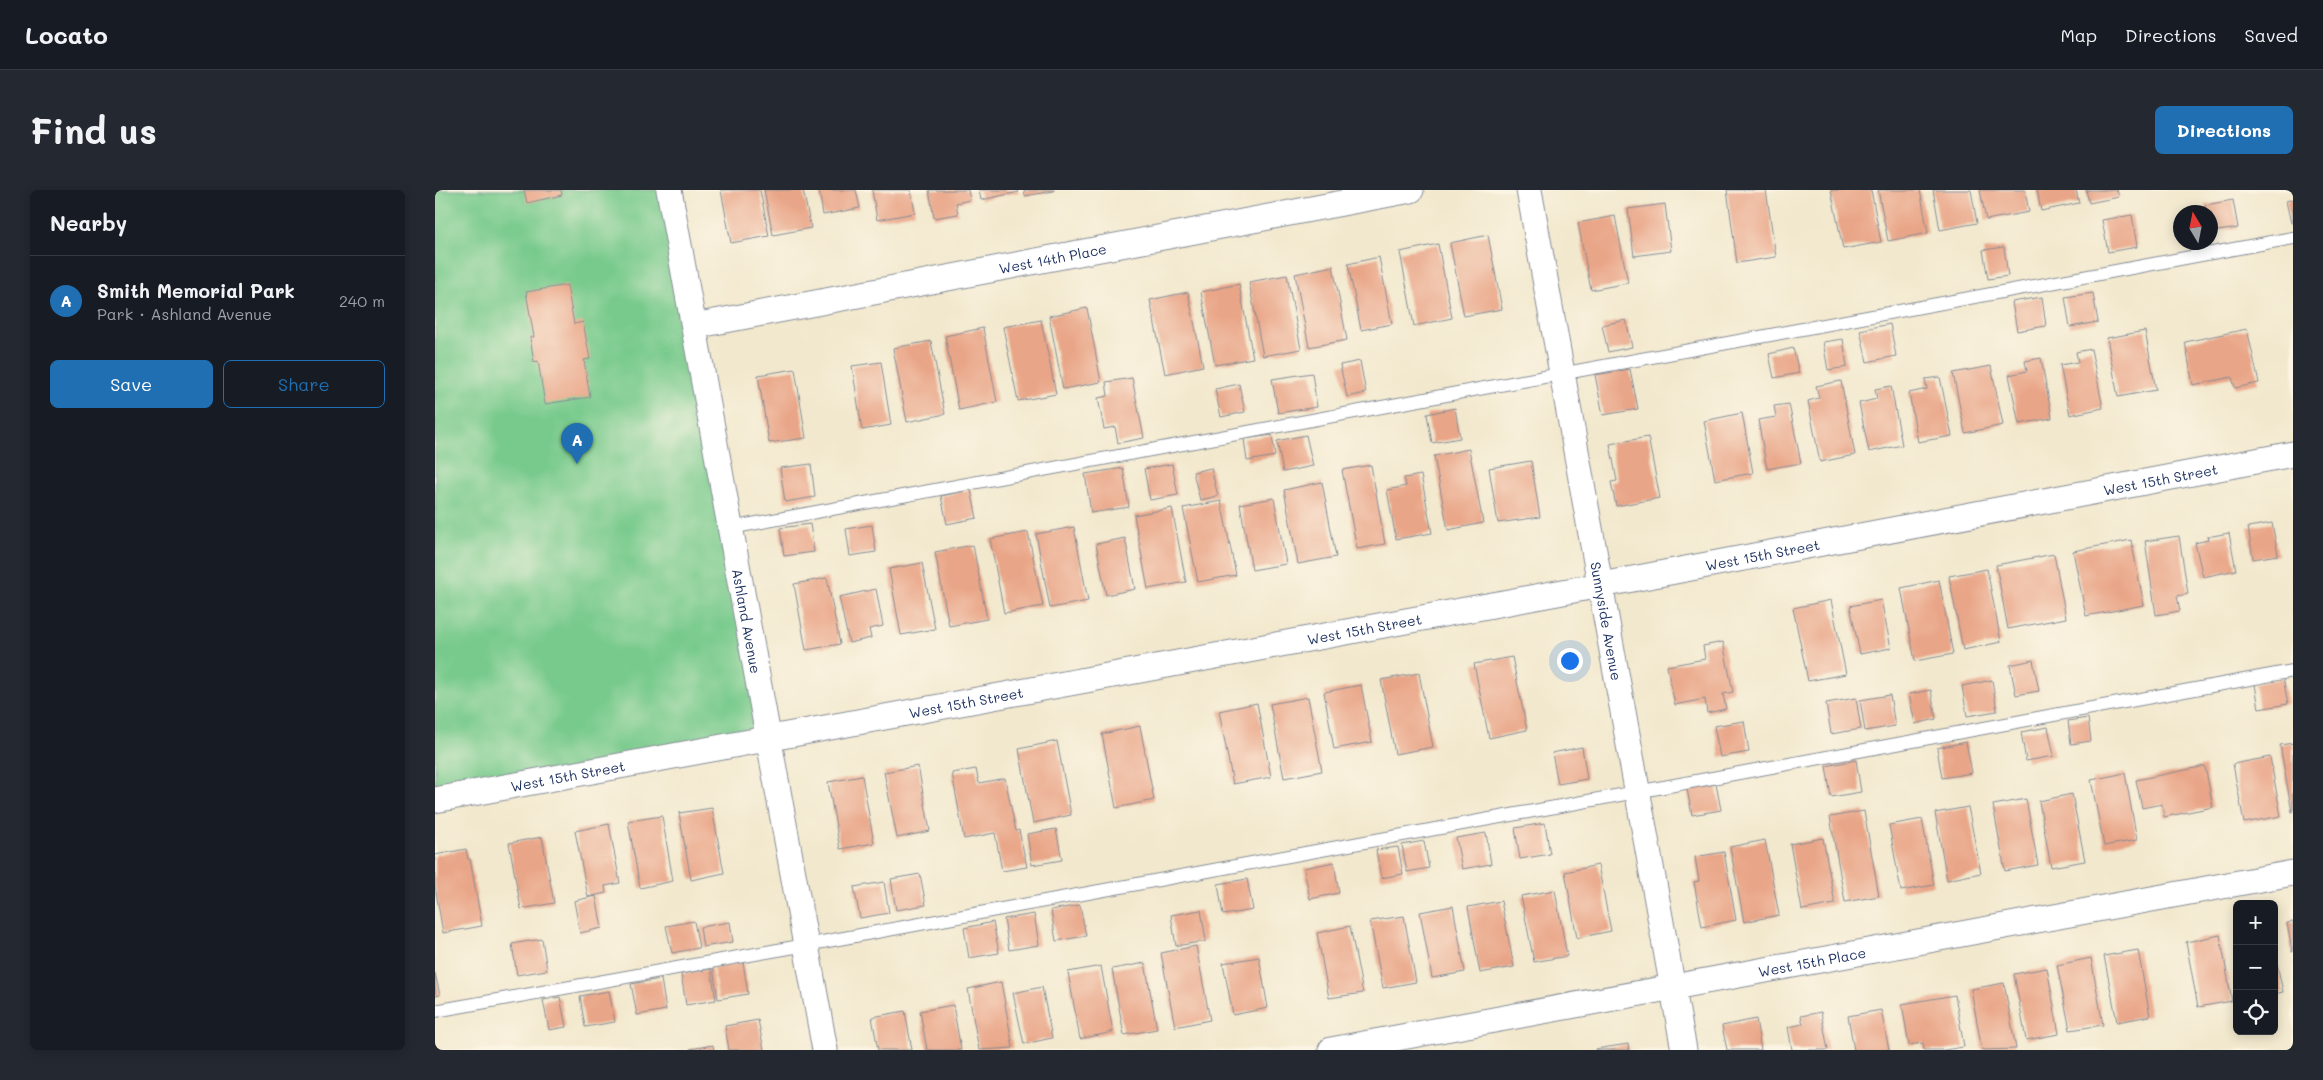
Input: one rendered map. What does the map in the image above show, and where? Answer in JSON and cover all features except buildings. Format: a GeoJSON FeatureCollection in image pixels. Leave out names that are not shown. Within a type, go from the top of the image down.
{"type":"FeatureCollection","features":[{"type":"Feature","properties":{"kind":"street","name":"Ashland Avenue"},"geometry":{"type":"LineString","coordinates":[[669,190],[825,1050]]}},
{"type":"Feature","properties":{"kind":"street","name":"West 14th Place"},"geometry":{"type":"LineString","coordinates":[[693,326],[1411,190]]}},
{"type":"Feature","properties":{"kind":"street","name":"Sunnyside Avenue"},"geometry":{"type":"LineString","coordinates":[[1529,190],[1638,790],[1683,1050]]}},
{"type":"Feature","properties":{"kind":"street","name":"West 15th Street"},"geometry":{"type":"LineString","coordinates":[[435,800],[1601,585],[2293,454]]}},
{"type":"Feature","properties":{"kind":"street","name":"West 15th Place"},"geometry":{"type":"LineString","coordinates":[[1331,1050],[2293,873]]}},
{"type":"Feature","properties":{"kind":"lane"},"geometry":{"type":"LineString","coordinates":[[730,528],[1563,375],[2293,238]]}},
{"type":"Feature","properties":{"kind":"lane"},"geometry":{"type":"LineString","coordinates":[[435,1011],[805,945],[1638,790],[2293,671]]}},
{"type":"Feature","properties":{"kind":"green space"},"geometry":{"type":"Polygon","coordinates":[[[435,190],[669,190],[768,738],[435,800],[435,190]]]}},
{"type":"Feature","properties":{"kind":"place","name":"Smith Memorial Park"},"geometry":{"type":"Point","coordinates":[577,464]}}]}
